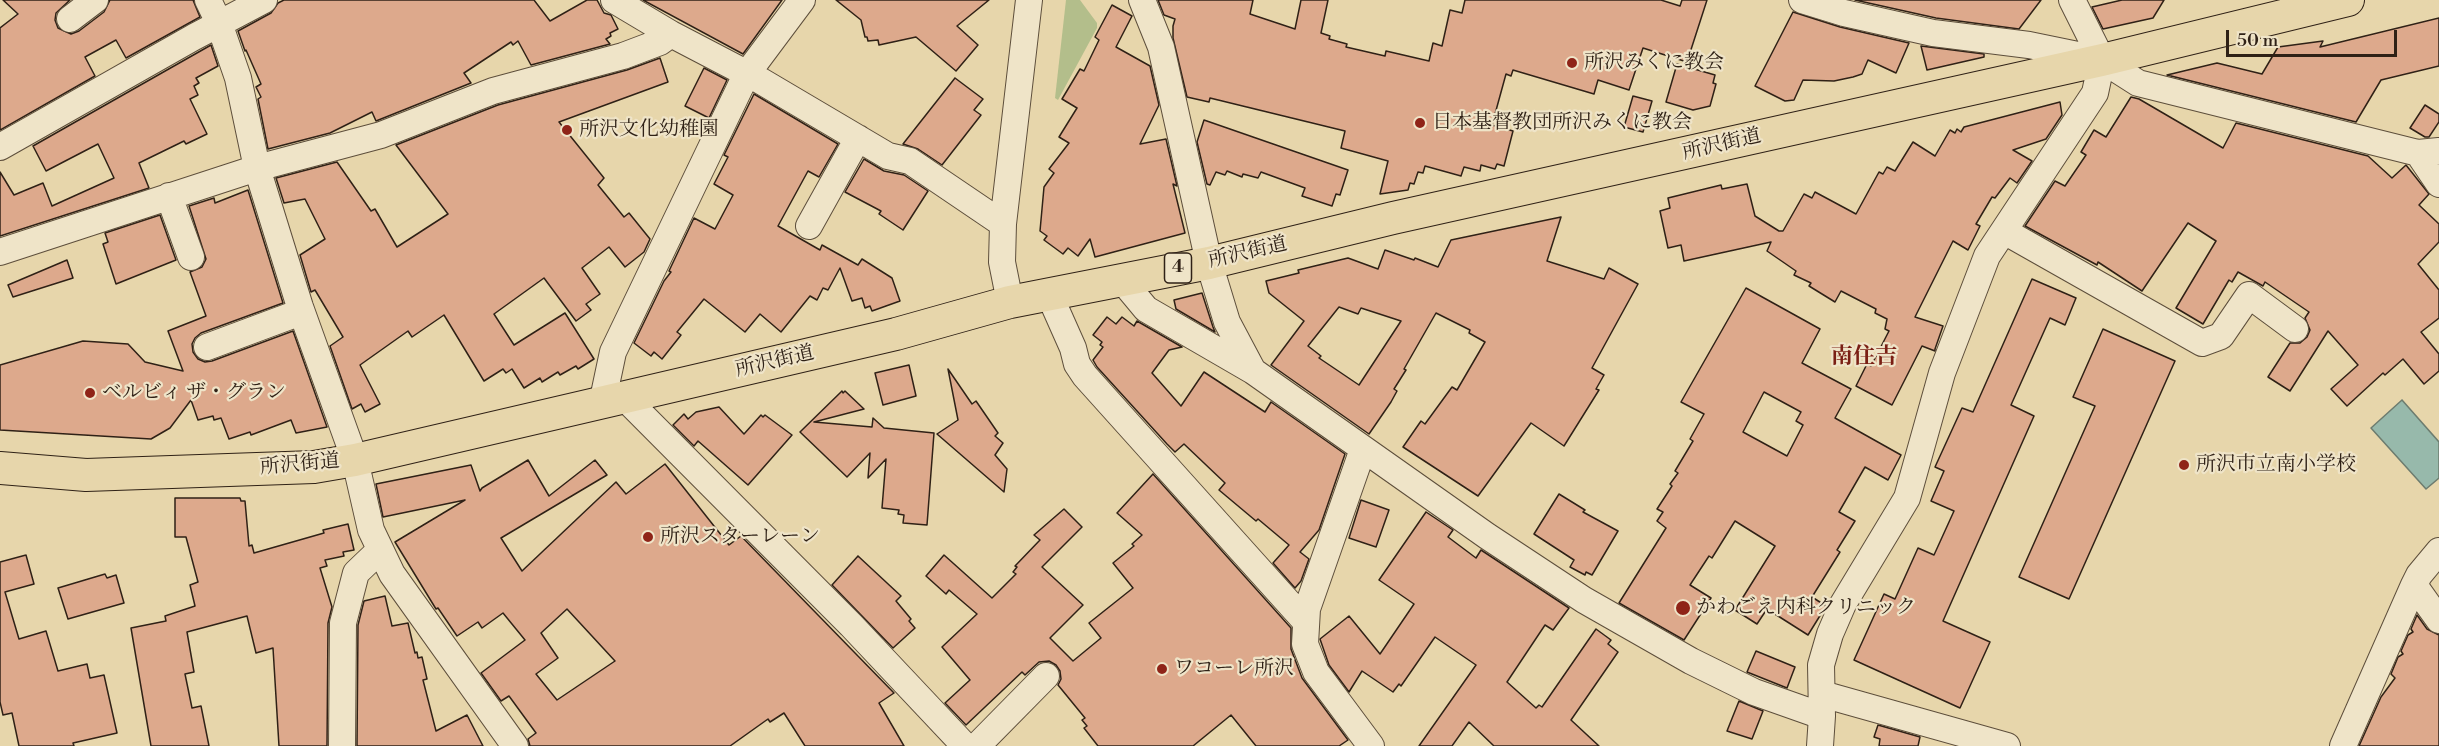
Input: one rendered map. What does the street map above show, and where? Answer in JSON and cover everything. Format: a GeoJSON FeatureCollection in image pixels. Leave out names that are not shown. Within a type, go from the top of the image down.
{"type":"FeatureCollection","features":[{"type":"Feature","properties":{"kind":"main road","name":"所沢街道"},"geometry":{"type":"LineString","coordinates":[[0,468],[86,475],[314,467],[355,460],[896,334],[1010,302],[1209,262],[1402,216],[2102,60],[2348,0]]}},
{"type":"Feature","properties":{"kind":"street"},"geometry":{"type":"LineString","coordinates":[[70,19],[95,0]]}},
{"type":"Feature","properties":{"kind":"street"},"geometry":{"type":"LineString","coordinates":[[208,0],[219,23],[238,78],[257,168],[301,312],[355,460],[371,531],[379,551],[425,621],[515,746]]}},
{"type":"Feature","properties":{"kind":"street"},"geometry":{"type":"LineString","coordinates":[[0,147],[264,0]]}},
{"type":"Feature","properties":{"kind":"street"},"geometry":{"type":"LineString","coordinates":[[614,0],[670,34],[761,81],[888,156],[910,161],[1003,224]]}},
{"type":"Feature","properties":{"kind":"street"},"geometry":{"type":"LineString","coordinates":[[802,0],[746,75],[613,352],[614,401],[851,625],[965,746]]}},
{"type":"Feature","properties":{"kind":"street"},"geometry":{"type":"LineString","coordinates":[[1010,302],[1002,262],[1003,224],[1029,0]]}},
{"type":"Feature","properties":{"kind":"street"},"geometry":{"type":"LineString","coordinates":[[1142,0],[1161,47],[1209,262],[1227,322],[1253,371]]}},
{"type":"Feature","properties":{"kind":"street"},"geometry":{"type":"LineString","coordinates":[[1802,0],[1848,7],[1934,33],[2029,45],[2102,60],[2138,83],[2434,151],[2439,184]]}},
{"type":"Feature","properties":{"kind":"street"},"geometry":{"type":"LineString","coordinates":[[1820,746],[1821,665],[1830,634],[1843,604],[1907,498],[1942,373],[1960,321],[1987,256],[2095,93],[2102,60],[2072,0]]}},
{"type":"Feature","properties":{"kind":"street"},"geometry":{"type":"LineString","coordinates":[[0,252],[257,168],[381,135],[493,91],[623,56],[660,42],[670,34]]}},
{"type":"Feature","properties":{"kind":"street"},"geometry":{"type":"LineString","coordinates":[[809,226],[858,138]]}},
{"type":"Feature","properties":{"kind":"street"},"geometry":{"type":"LineString","coordinates":[[169,196],[191,257]]}},
{"type":"Feature","properties":{"kind":"street"},"geometry":{"type":"LineString","coordinates":[[2004,231],[2202,343],[2221,336],[2249,296],[2295,329]]}},
{"type":"Feature","properties":{"kind":"street"},"geometry":{"type":"LineString","coordinates":[[1121,279],[1146,309],[1253,371],[1487,536],[1590,603],[1690,661],[1754,692],[2007,746]]}},
{"type":"Feature","properties":{"kind":"street"},"geometry":{"type":"LineString","coordinates":[[1049,294],[1073,348],[1077,364],[1085,376],[1306,622]]}},
{"type":"Feature","properties":{"kind":"street"},"geometry":{"type":"LineString","coordinates":[[207,347],[301,312]]}},
{"type":"Feature","properties":{"kind":"street"},"geometry":{"type":"LineString","coordinates":[[1363,449],[1307,609],[1305,644],[1316,672],[1371,746]]}},
{"type":"Feature","properties":{"kind":"street"},"geometry":{"type":"LineString","coordinates":[[342,746],[343,623],[356,573],[379,551]]}},
{"type":"Feature","properties":{"kind":"street"},"geometry":{"type":"LineString","coordinates":[[2343,746],[2419,574],[2439,551]]}},
{"type":"Feature","properties":{"kind":"street"},"geometry":{"type":"LineString","coordinates":[[2414,585],[2439,620]]}},
{"type":"Feature","properties":{"kind":"street"},"geometry":{"type":"LineString","coordinates":[[977,746],[1046,676]]}},
{"type":"Feature","properties":{"kind":"green space"},"geometry":{"type":"Polygon","coordinates":[[[1066,0],[1080,0],[1097,23],[1097,28],[1058,100],[1055,98],[1066,0]]]}},
{"type":"Feature","properties":{"kind":"shaded area"},"geometry":{"type":"Polygon","coordinates":[[[2402,400],[2439,442],[2439,478],[2426,489],[2371,428],[2402,400]]]}},
{"type":"Feature","properties":{"kind":"building"},"geometry":{"type":"Polygon","coordinates":[[[3,0],[70,0],[56,13],[55,20],[58,28],[71,34],[79,31],[104,12],[110,0],[193,0],[200,17],[126,58],[116,40],[85,57],[95,76],[0,130],[0,28],[18,14],[3,0]]]}},
{"type":"Feature","properties":{"kind":"building"},"geometry":{"type":"Polygon","coordinates":[[[284,0],[534,0],[550,21],[587,0],[597,0],[604,13],[611,15],[618,29],[610,33],[611,36],[606,39],[610,44],[531,65],[518,41],[513,45],[511,42],[464,73],[471,83],[376,121],[372,112],[330,133],[268,149],[258,99],[261,97],[256,87],[261,84],[238,31],[271,13],[278,3],[284,0]]]}},
{"type":"Feature","properties":{"kind":"building"},"geometry":{"type":"Polygon","coordinates":[[[643,0],[782,0],[743,54],[643,0]]]}},
{"type":"Feature","properties":{"kind":"building"},"geometry":{"type":"Polygon","coordinates":[[[836,0],[989,0],[957,26],[978,45],[956,71],[916,37],[879,45],[878,40],[868,41],[861,20],[836,0]]]}},
{"type":"Feature","properties":{"kind":"building"},"geometry":{"type":"Polygon","coordinates":[[[1158,0],[1253,0],[1250,14],[1295,29],[1301,0],[1328,0],[1321,33],[1330,36],[1329,39],[1347,44],[1346,47],[1385,56],[1386,51],[1429,61],[1433,43],[1442,46],[1450,10],[1462,13],[1465,0],[1661,0],[1680,6],[1682,0],[1707,0],[1687,62],[1643,48],[1629,90],[1598,80],[1594,94],[1513,70],[1511,76],[1506,74],[1492,125],[1513,131],[1504,166],[1497,164],[1495,169],[1481,165],[1480,171],[1464,167],[1461,176],[1425,166],[1423,173],[1418,172],[1414,184],[1410,183],[1408,190],[1380,194],[1388,161],[1341,148],[1345,131],[1210,98],[1209,102],[1187,97],[1173,38],[1175,19],[1164,15],[1158,0]]]}},
{"type":"Feature","properties":{"kind":"building"},"geometry":{"type":"Polygon","coordinates":[[[1855,0],[2041,0],[2019,29],[1936,18],[1855,0]]]}},
{"type":"Feature","properties":{"kind":"building"},"geometry":{"type":"Polygon","coordinates":[[[2122,0],[2164,0],[2153,18],[2103,29],[2092,7],[2122,0]]]}},
{"type":"Feature","properties":{"kind":"building"},"geometry":{"type":"Polygon","coordinates":[[[1112,5],[1132,16],[1116,47],[1150,66],[1159,105],[1140,144],[1166,139],[1177,186],[1173,184],[1185,233],[1095,257],[1090,239],[1078,256],[1068,248],[1063,254],[1044,240],[1047,236],[1040,231],[1044,187],[1054,173],[1049,169],[1069,143],[1059,137],[1077,108],[1062,99],[1080,69],[1084,71],[1099,40],[1095,37],[1112,5]]]}},
{"type":"Feature","properties":{"kind":"building"},"geometry":{"type":"Polygon","coordinates":[[[1793,12],[1840,27],[1909,43],[1896,73],[1868,60],[1862,74],[1853,77],[1834,81],[1803,80],[1794,100],[1785,101],[1755,86],[1793,12]]]}},
{"type":"Feature","properties":{"kind":"building"},"geometry":{"type":"Polygon","coordinates":[[[2439,18],[2439,66],[2381,80],[2356,122],[2167,75],[2217,63],[2262,74],[2278,47],[2323,41],[2320,47],[2439,18]]]}},
{"type":"Feature","properties":{"kind":"building"},"geometry":{"type":"Polygon","coordinates":[[[211,45],[218,66],[196,78],[199,83],[194,86],[198,95],[190,99],[207,134],[186,144],[184,141],[139,163],[149,188],[0,236],[0,172],[14,195],[43,183],[52,206],[114,178],[98,144],[46,171],[33,146],[211,45]]]}},
{"type":"Feature","properties":{"kind":"building"},"geometry":{"type":"Polygon","coordinates":[[[1921,46],[1984,54],[1984,57],[1927,70],[1921,46]]]}},
{"type":"Feature","properties":{"kind":"building"},"geometry":{"type":"Polygon","coordinates":[[[660,58],[668,82],[559,122],[604,178],[598,185],[624,217],[629,213],[650,239],[644,252],[625,267],[609,247],[582,268],[600,294],[586,304],[591,310],[576,321],[544,278],[494,314],[514,345],[565,313],[594,359],[578,369],[576,366],[560,375],[558,372],[542,382],[540,378],[524,388],[512,369],[506,373],[503,369],[484,381],[444,315],[412,337],[408,331],[360,365],[380,404],[365,412],[361,404],[352,409],[330,346],[343,337],[315,290],[311,292],[300,255],[325,239],[305,199],[284,203],[276,178],[337,162],[371,211],[375,209],[397,247],[448,214],[396,145],[498,105],[627,70],[660,58]]]}},
{"type":"Feature","properties":{"kind":"building"},"geometry":{"type":"Polygon","coordinates":[[[1677,64],[1715,75],[1713,83],[1716,84],[1710,106],[1693,110],[1666,102],[1677,64]]]}},
{"type":"Feature","properties":{"kind":"building"},"geometry":{"type":"Polygon","coordinates":[[[704,68],[727,80],[709,118],[685,106],[704,68]]]}},
{"type":"Feature","properties":{"kind":"building"},"geometry":{"type":"Polygon","coordinates":[[[955,78],[983,99],[974,110],[981,115],[942,165],[918,149],[903,144],[955,78]]]}},
{"type":"Feature","properties":{"kind":"building"},"geometry":{"type":"Polygon","coordinates":[[[754,94],[838,144],[819,177],[808,171],[778,226],[820,250],[822,245],[858,265],[862,259],[892,278],[900,301],[872,311],[870,306],[865,308],[862,298],[852,301],[840,268],[828,290],[823,288],[817,300],[810,296],[781,332],[760,314],[745,332],[704,299],[677,332],[681,335],[662,359],[654,352],[651,356],[634,343],[664,281],[671,272],[669,271],[694,218],[715,229],[733,195],[714,184],[728,157],[724,155],[754,94]]]}},
{"type":"Feature","properties":{"kind":"building"},"geometry":{"type":"Polygon","coordinates":[[[1633,96],[1652,101],[1643,132],[1624,127],[1633,96]]]}},
{"type":"Feature","properties":{"kind":"building"},"geometry":{"type":"Polygon","coordinates":[[[2131,97],[2139,99],[2223,148],[2236,123],[2368,156],[2392,178],[2406,165],[2429,194],[2419,205],[2439,224],[2439,242],[2418,264],[2439,290],[2439,318],[2421,332],[2439,354],[2439,371],[2424,384],[2403,359],[2385,375],[2383,373],[2347,406],[2331,389],[2358,365],[2328,331],[2290,391],[2268,377],[2290,343],[2300,343],[2307,337],[2310,330],[2305,318],[2309,312],[2265,282],[2263,286],[2238,272],[2232,282],[2229,280],[2203,324],[2176,308],[2216,241],[2188,223],[2142,291],[2098,262],[2097,265],[2025,226],[2055,181],[2065,186],[2086,155],[2081,152],[2094,130],[2106,137],[2131,97]]]}},
{"type":"Feature","properties":{"kind":"building"},"geometry":{"type":"Polygon","coordinates":[[[2060,102],[2062,115],[2046,139],[2013,150],[2032,161],[2017,183],[2010,178],[1995,198],[1992,197],[1976,224],[1980,226],[1968,250],[1953,241],[1915,317],[1943,326],[1935,351],[1922,346],[1892,405],[1856,386],[1867,364],[1871,366],[1889,331],[1885,329],[1887,319],[1875,313],[1876,309],[1841,291],[1835,302],[1809,286],[1811,283],[1794,275],[1796,271],[1767,251],[1771,242],[1684,261],[1681,245],[1668,248],[1660,211],[1670,208],[1668,198],[1721,185],[1722,189],[1747,184],[1755,216],[1779,231],[1783,231],[1804,194],[1812,198],[1815,192],[1856,214],[1879,172],[1883,174],[1887,167],[1895,171],[1913,142],[1935,156],[1950,130],[1955,133],[1957,129],[1961,132],[1964,127],[2060,102]]]}},
{"type":"Feature","properties":{"kind":"building"},"geometry":{"type":"Polygon","coordinates":[[[2425,105],[2439,114],[2439,122],[2429,137],[2410,128],[2425,105]]]}},
{"type":"Feature","properties":{"kind":"building"},"geometry":{"type":"Polygon","coordinates":[[[1204,120],[1348,170],[1340,195],[1336,194],[1332,206],[1302,196],[1305,188],[1261,172],[1258,178],[1243,174],[1242,177],[1227,171],[1225,175],[1216,172],[1210,185],[1207,184],[1197,142],[1204,120]]]}},
{"type":"Feature","properties":{"kind":"building"},"geometry":{"type":"Polygon","coordinates":[[[864,159],[884,171],[904,175],[928,191],[903,230],[879,214],[881,211],[845,192],[864,159]]]}},
{"type":"Feature","properties":{"kind":"building"},"geometry":{"type":"Polygon","coordinates":[[[248,190],[283,303],[201,333],[192,344],[193,352],[198,359],[205,362],[212,361],[293,331],[327,427],[296,433],[291,420],[251,435],[250,432],[229,439],[221,418],[214,420],[213,416],[198,420],[191,400],[170,428],[151,439],[0,430],[0,365],[83,341],[128,344],[145,362],[183,371],[168,331],[206,316],[190,272],[202,267],[206,259],[189,206],[214,198],[215,203],[248,190]]]}},
{"type":"Feature","properties":{"kind":"building"},"geometry":{"type":"Polygon","coordinates":[[[160,215],[176,260],[116,284],[103,244],[108,242],[105,233],[160,215]]]}},
{"type":"Feature","properties":{"kind":"building"},"geometry":{"type":"Polygon","coordinates":[[[1561,217],[1547,261],[1604,279],[1609,268],[1638,284],[1592,368],[1604,375],[1596,389],[1599,390],[1564,446],[1531,423],[1478,496],[1403,447],[1421,421],[1425,424],[1452,387],[1457,390],[1485,342],[1469,333],[1470,330],[1436,313],[1404,369],[1406,370],[1394,389],[1397,391],[1391,402],[1369,434],[1271,365],[1304,321],[1269,293],[1266,281],[1299,273],[1298,270],[1348,258],[1378,269],[1385,250],[1438,267],[1451,240],[1561,217]],[[1339,307],[1308,346],[1321,356],[1319,358],[1359,385],[1401,321],[1361,308],[1358,314],[1339,307]]]}},
{"type":"Feature","properties":{"kind":"building"},"geometry":{"type":"Polygon","coordinates":[[[67,260],[73,278],[13,297],[8,285],[67,260]]]}},
{"type":"Feature","properties":{"kind":"building"},"geometry":{"type":"Polygon","coordinates":[[[2032,279],[2076,298],[2065,325],[2050,318],[2011,405],[2034,416],[1943,621],[1990,642],[1960,708],[1854,660],[1884,594],[1895,599],[1918,548],[1934,555],[1954,511],[1931,501],[1944,471],[1935,467],[1962,408],[1973,412],[2032,279]]]}},
{"type":"Feature","properties":{"kind":"building"},"geometry":{"type":"Polygon","coordinates":[[[1746,288],[1820,329],[1802,363],[1851,389],[1835,418],[1901,455],[1888,480],[1865,467],[1839,512],[1855,521],[1837,550],[1840,552],[1812,597],[1826,606],[1808,635],[1767,609],[1757,624],[1735,610],[1775,546],[1735,521],[1712,558],[1709,556],[1690,585],[1711,598],[1684,640],[1619,603],[1666,528],[1657,521],[1663,512],[1657,509],[1672,486],[1670,484],[1678,473],[1675,471],[1693,441],[1690,439],[1704,414],[1681,402],[1746,288]],[[1764,392],[1743,432],[1787,456],[1803,425],[1796,421],[1801,412],[1764,392]]]}},
{"type":"Feature","properties":{"kind":"building"},"geometry":{"type":"Polygon","coordinates":[[[1202,293],[1215,332],[1176,309],[1174,300],[1202,293]]]}},
{"type":"Feature","properties":{"kind":"building"},"geometry":{"type":"Polygon","coordinates":[[[1107,317],[1116,324],[1122,317],[1134,326],[1137,321],[1182,347],[1169,350],[1152,373],[1181,406],[1204,372],[1265,412],[1271,402],[1345,454],[1319,530],[1300,552],[1309,559],[1301,581],[1295,588],[1273,563],[1289,545],[1219,490],[1225,483],[1184,444],[1175,452],[1097,367],[1093,360],[1103,347],[1100,345],[1102,342],[1093,335],[1107,317]]]}},
{"type":"Feature","properties":{"kind":"building"},"geometry":{"type":"Polygon","coordinates":[[[2103,329],[2175,361],[2069,599],[2019,577],[2095,406],[2073,397],[2103,329]]]}},
{"type":"Feature","properties":{"kind":"building"},"geometry":{"type":"Polygon","coordinates":[[[909,365],[916,396],[883,405],[875,373],[909,365]]]}},
{"type":"Feature","properties":{"kind":"building"},"geometry":{"type":"Polygon","coordinates":[[[948,369],[972,404],[976,401],[998,433],[995,436],[1003,443],[995,455],[1007,469],[1004,492],[937,434],[958,420],[948,369]]]}},
{"type":"Feature","properties":{"kind":"building"},"geometry":{"type":"Polygon","coordinates":[[[842,391],[843,393],[845,391],[864,409],[814,422],[872,427],[873,418],[884,428],[934,433],[927,525],[903,523],[904,515],[898,514],[899,510],[882,508],[886,459],[868,478],[870,453],[847,477],[800,432],[842,391]]]}},
{"type":"Feature","properties":{"kind":"building"},"geometry":{"type":"Polygon","coordinates":[[[719,407],[744,434],[761,415],[763,417],[765,415],[792,435],[748,485],[698,441],[694,446],[673,425],[684,414],[688,419],[696,412],[719,407]]]}},
{"type":"Feature","properties":{"kind":"building"},"geometry":{"type":"Polygon","coordinates":[[[528,460],[549,496],[595,460],[607,475],[501,538],[522,571],[616,482],[626,494],[665,464],[729,545],[741,536],[894,693],[879,703],[904,746],[805,746],[784,713],[770,722],[768,719],[730,746],[530,746],[528,739],[536,733],[509,696],[501,701],[481,673],[525,640],[503,613],[482,628],[478,622],[457,636],[438,608],[436,609],[395,542],[465,500],[383,517],[376,484],[471,465],[480,491],[528,460]],[[567,609],[541,633],[558,658],[536,674],[557,700],[615,661],[567,609]]]}},
{"type":"Feature","properties":{"kind":"building"},"geometry":{"type":"Polygon","coordinates":[[[1153,474],[1291,628],[1291,649],[1302,678],[1348,740],[1339,746],[1256,746],[1231,715],[1193,746],[1098,746],[1084,728],[1087,726],[1082,720],[1085,718],[1058,685],[1061,679],[1060,671],[1049,661],[1039,662],[1025,675],[1022,672],[966,725],[945,703],[970,680],[942,647],[977,614],[949,590],[946,594],[926,576],[944,555],[992,598],[1016,574],[1013,572],[1017,567],[1015,566],[1040,540],[1034,535],[1064,509],[1082,527],[1042,567],[1083,605],[1050,638],[1073,661],[1101,638],[1089,623],[1133,588],[1113,563],[1134,546],[1132,544],[1142,535],[1117,513],[1153,474]]]}},
{"type":"Feature","properties":{"kind":"building"},"geometry":{"type":"Polygon","coordinates":[[[1559,494],[1585,510],[1583,512],[1618,531],[1592,575],[1586,572],[1585,575],[1570,567],[1574,560],[1534,534],[1559,494]]]}},
{"type":"Feature","properties":{"kind":"building"},"geometry":{"type":"Polygon","coordinates":[[[175,498],[240,498],[241,501],[245,501],[249,546],[252,545],[254,553],[348,524],[354,550],[343,552],[344,556],[325,560],[327,566],[320,568],[332,607],[328,623],[327,746],[279,746],[273,648],[256,653],[247,616],[187,632],[194,672],[185,674],[192,708],[201,706],[209,746],[151,746],[131,628],[166,621],[165,616],[195,606],[190,585],[198,582],[186,537],[175,537],[175,498]]]}},
{"type":"Feature","properties":{"kind":"building"},"geometry":{"type":"Polygon","coordinates":[[[1361,500],[1389,510],[1376,547],[1349,538],[1361,500]]]}},
{"type":"Feature","properties":{"kind":"building"},"geometry":{"type":"Polygon","coordinates":[[[1426,512],[1453,530],[1448,537],[1476,558],[1481,550],[1569,608],[1553,630],[1545,625],[1507,682],[1536,708],[1539,705],[1542,707],[1596,629],[1611,640],[1608,644],[1618,652],[1571,720],[1599,746],[1494,746],[1469,722],[1452,746],[1419,746],[1476,665],[1435,637],[1401,686],[1399,684],[1393,692],[1362,671],[1349,692],[1329,665],[1320,639],[1349,616],[1380,654],[1414,604],[1379,580],[1426,512]]]}},
{"type":"Feature","properties":{"kind":"building"},"geometry":{"type":"Polygon","coordinates":[[[26,555],[34,584],[5,592],[19,639],[46,631],[58,671],[87,664],[90,678],[104,675],[117,733],[73,743],[74,746],[19,746],[12,713],[3,715],[0,702],[0,562],[26,555]]]}},
{"type":"Feature","properties":{"kind":"building"},"geometry":{"type":"Polygon","coordinates":[[[858,556],[901,596],[896,601],[911,619],[909,621],[915,628],[893,648],[832,585],[858,556]]]}},
{"type":"Feature","properties":{"kind":"building"},"geometry":{"type":"Polygon","coordinates":[[[105,574],[107,578],[116,575],[124,603],[68,619],[58,588],[105,574]]]}},
{"type":"Feature","properties":{"kind":"building"},"geometry":{"type":"Polygon","coordinates":[[[385,596],[392,626],[408,623],[415,653],[417,652],[418,658],[422,657],[427,679],[423,680],[436,731],[467,715],[483,746],[357,746],[358,625],[364,601],[385,596]]]}},
{"type":"Feature","properties":{"kind":"building"},"geometry":{"type":"Polygon","coordinates":[[[2417,615],[2427,629],[2439,635],[2439,746],[2359,746],[2381,697],[2395,678],[2391,674],[2398,657],[2403,654],[2401,651],[2408,635],[2413,632],[2411,629],[2417,615]]]}},
{"type":"Feature","properties":{"kind":"building"},"geometry":{"type":"Polygon","coordinates":[[[1756,651],[1795,667],[1787,688],[1747,672],[1756,651]]]}},
{"type":"Feature","properties":{"kind":"building"},"geometry":{"type":"Polygon","coordinates":[[[1739,701],[1763,711],[1752,739],[1727,731],[1739,701]]]}},
{"type":"Feature","properties":{"kind":"building"},"geometry":{"type":"Polygon","coordinates":[[[1878,725],[1920,737],[1918,746],[1879,746],[1880,739],[1874,737],[1878,725]]]}},
{"type":"Feature","properties":{"kind":"place","name":"所沢みくに教会"},"geometry":{"type":"Point","coordinates":[1572,63]}},
{"type":"Feature","properties":{"kind":"place","name":"日本基督教団所沢みくに教会"},"geometry":{"type":"Point","coordinates":[1420,123]}},
{"type":"Feature","properties":{"kind":"place","name":"所沢文化幼稚園"},"geometry":{"type":"Point","coordinates":[567,130]}},
{"type":"Feature","properties":{"kind":"place","name":"ベルビィ ザ・グラン"},"geometry":{"type":"Point","coordinates":[90,393]}},
{"type":"Feature","properties":{"kind":"place","name":"所沢市立南小学校"},"geometry":{"type":"Point","coordinates":[2184,465]}},
{"type":"Feature","properties":{"kind":"place","name":"所沢スターレーン"},"geometry":{"type":"Point","coordinates":[648,537]}},
{"type":"Feature","properties":{"kind":"place","name":"かわごえ内科クリニック"},"geometry":{"type":"Point","coordinates":[1683,608]}},
{"type":"Feature","properties":{"kind":"place","name":"ワコーレ所沢"},"geometry":{"type":"Point","coordinates":[1162,669]}},
{"type":"Feature","properties":{"kind":"district","name":"南住吉"},"geometry":{"type":"Point","coordinates":[1864,358]}}]}
